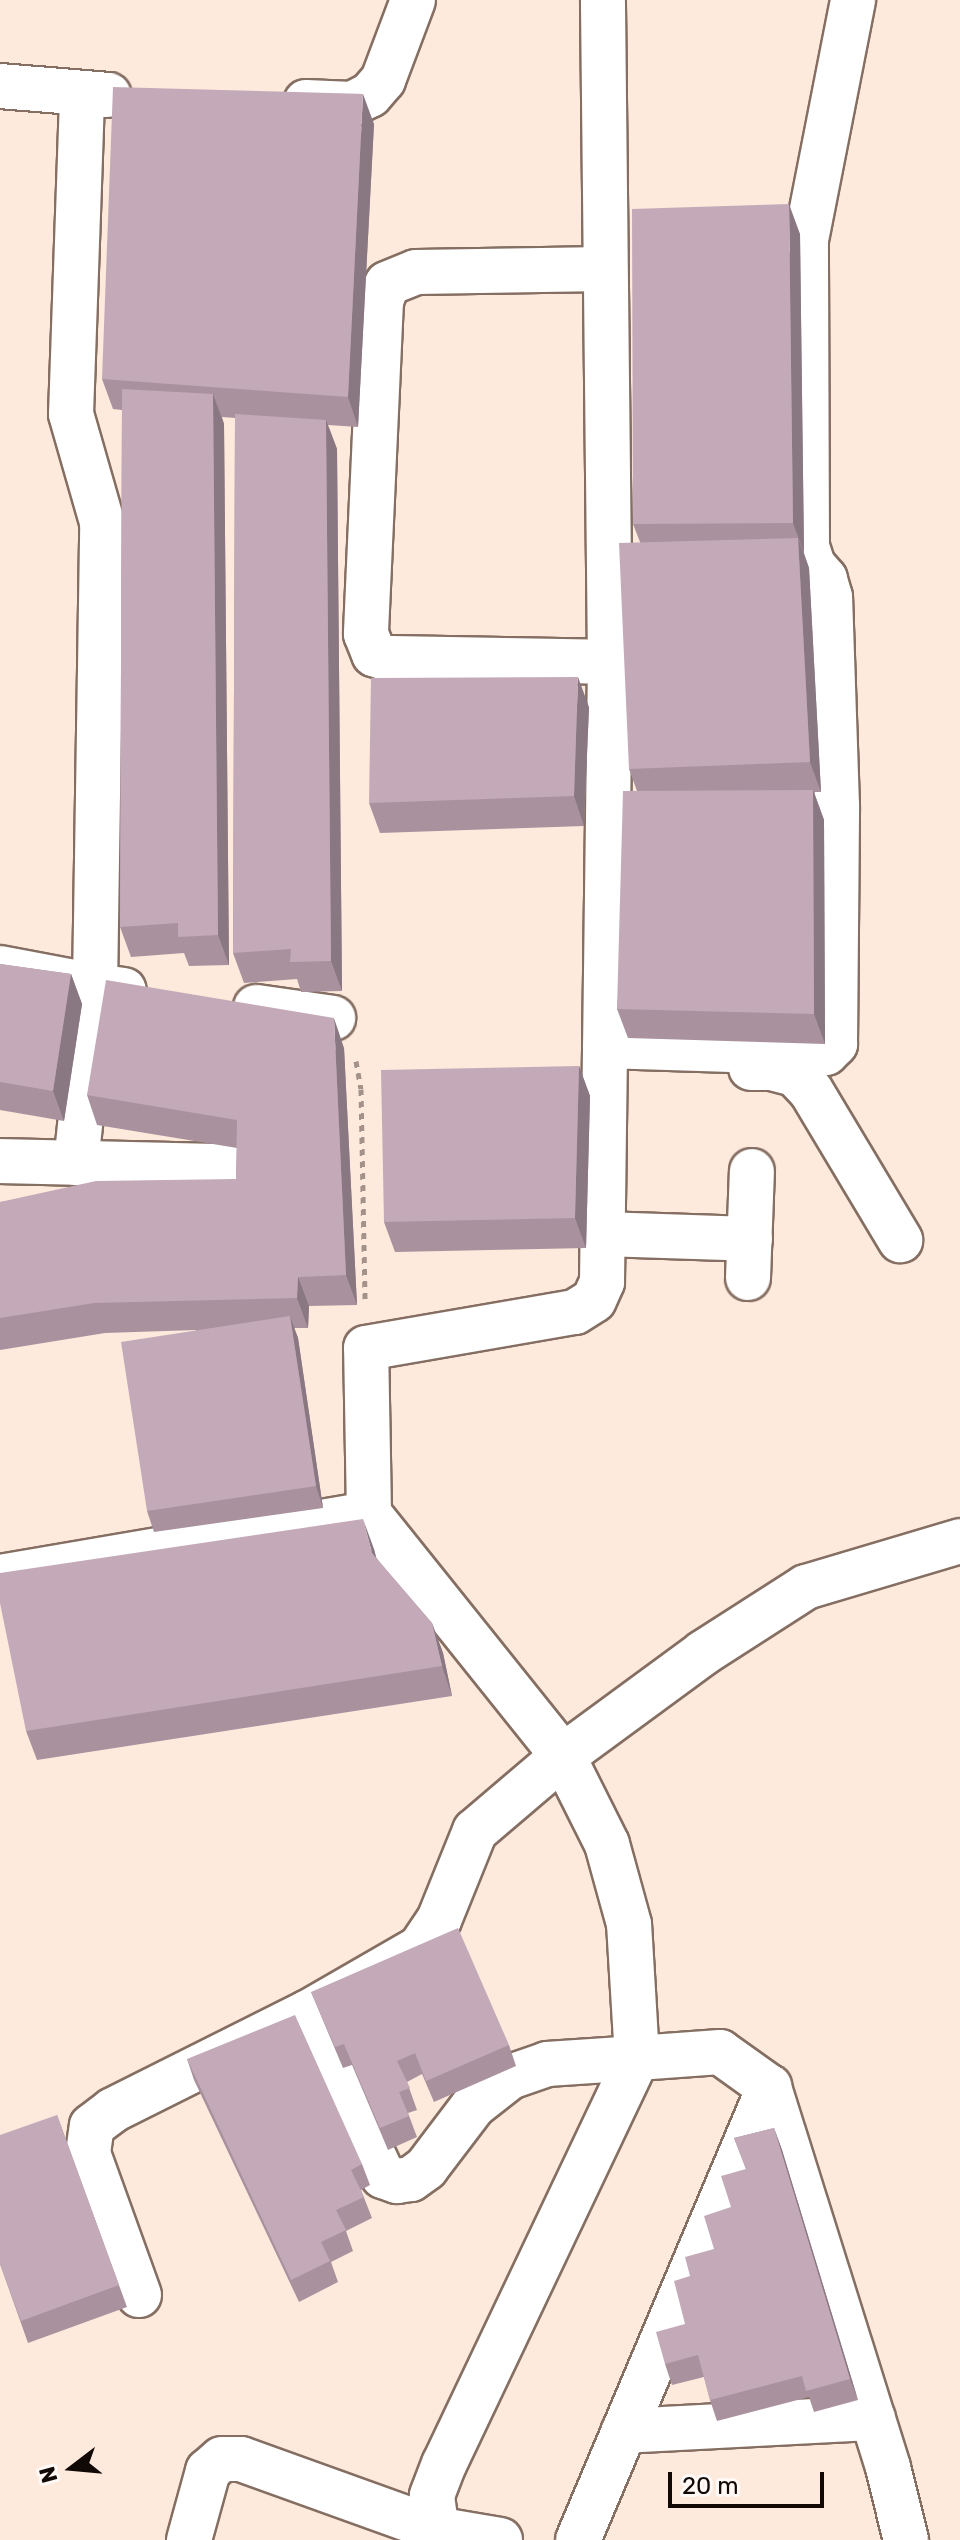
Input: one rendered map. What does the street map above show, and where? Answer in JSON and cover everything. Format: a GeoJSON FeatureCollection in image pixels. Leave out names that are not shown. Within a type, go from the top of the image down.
{"type":"FeatureCollection","features":[{"type":"Feature","properties":{"kind":"street"},"geometry":{"type":"LineString","coordinates":[[273,101],[352,104],[370,95],[383,80],[413,0]]}},
{"type":"Feature","properties":{"kind":"street"},"geometry":{"type":"LineString","coordinates":[[436,2535],[432,2496],[444,2464],[637,2058],[629,1924],[607,1844],[563,1756],[369,1514],[366,1348],[575,1312],[594,1300],[602,1282],[610,662],[626,564],[605,269],[626,221],[603,0]]}},
{"type":"Feature","properties":{"kind":"street"},"geometry":{"type":"LineString","coordinates":[[604,1056],[826,1053],[833,1049],[837,806],[830,597],[825,579],[811,560],[807,516],[806,240],[853,0]]}},
{"type":"Feature","properties":{"kind":"street"},"geometry":{"type":"LineString","coordinates":[[0,86],[146,96]]}},
{"type":"Feature","properties":{"kind":"street"},"geometry":{"type":"LineString","coordinates":[[76,1163],[95,986],[102,522],[71,414],[82,94]]}},
{"type":"Feature","properties":{"kind":"street"},"geometry":{"type":"LineString","coordinates":[[765,217],[810,215]]}},
{"type":"Feature","properties":{"kind":"street"},"geometry":{"type":"LineString","coordinates":[[605,269],[416,272],[387,284],[381,301],[366,634],[374,654],[385,658],[610,662]]}},
{"type":"Feature","properties":{"kind":"street"},"geometry":{"type":"LineString","coordinates":[[765,561],[811,560]]}},
{"type":"Feature","properties":{"kind":"street"},"geometry":{"type":"LineString","coordinates":[[790,807],[837,806]]}},
{"type":"Feature","properties":{"kind":"street"},"geometry":{"type":"LineString","coordinates":[[608,810],[651,809]]}},
{"type":"Feature","properties":{"kind":"street"},"geometry":{"type":"LineString","coordinates":[[0,968],[169,996]]}},
{"type":"Feature","properties":{"kind":"street"},"geometry":{"type":"LineString","coordinates":[[214,1002],[333,1018]]}},
{"type":"Feature","properties":{"kind":"street"},"geometry":{"type":"LineString","coordinates":[[604,1056],[771,1068],[795,1074],[811,1091],[900,1240]]}},
{"type":"Feature","properties":{"kind":"street"},"geometry":{"type":"LineString","coordinates":[[0,1161],[229,1166]]}},
{"type":"Feature","properties":{"kind":"street"},"geometry":{"type":"LineString","coordinates":[[602,1234],[749,1259],[752,1171]]}},
{"type":"Feature","properties":{"kind":"street"},"geometry":{"type":"LineString","coordinates":[[0,1577],[369,1514]]}},
{"type":"Feature","properties":{"kind":"street"},"geometry":{"type":"LineString","coordinates":[[139,2295],[88,2153],[92,2126],[113,2110],[307,2013],[420,1948],[439,1920],[475,1831],[563,1756],[703,1653],[806,1587],[960,1541]]}},
{"type":"Feature","properties":{"kind":"street"},"geometry":{"type":"LineString","coordinates":[[307,2013],[383,2176],[397,2181],[411,2179],[426,2168],[473,2106],[510,2077],[547,2064],[720,2052],[769,2087],[780,2113],[873,2418],[906,2540]]}},
{"type":"Feature","properties":{"kind":"street"},"geometry":{"type":"LineString","coordinates":[[578,2540],[769,2087]]}},
{"type":"Feature","properties":{"kind":"street"},"geometry":{"type":"LineString","coordinates":[[624,2431],[873,2418]]}},
{"type":"Feature","properties":{"kind":"street"},"geometry":{"type":"LineString","coordinates":[[189,2540],[208,2471],[222,2459],[241,2459],[436,2535],[500,2540]]}},
{"type":"Feature","properties":{"kind":"path"},"geometry":{"type":"LineString","coordinates":[[333,1018],[354,1049],[361,1089],[366,1348]]}},
{"type":"Feature","properties":{"kind":"building"},"geometry":{"type":"Polygon","coordinates":[[[113,87],[363,94],[348,397],[102,379],[113,87]]]}},
{"type":"Feature","properties":{"kind":"building"},"geometry":{"type":"Polygon","coordinates":[[[789,204],[793,523],[633,524],[632,209],[789,204]]]}},
{"type":"Feature","properties":{"kind":"building"},"geometry":{"type":"Polygon","coordinates":[[[122,389],[213,394],[218,935],[178,937],[178,923],[120,927],[122,389]]]}},
{"type":"Feature","properties":{"kind":"building"},"geometry":{"type":"Polygon","coordinates":[[[235,414],[326,420],[331,961],[290,962],[291,949],[233,953],[235,414]]]}},
{"type":"Feature","properties":{"kind":"building"},"geometry":{"type":"Polygon","coordinates":[[[798,538],[810,762],[629,769],[619,543],[798,538]]]}},
{"type":"Feature","properties":{"kind":"building"},"geometry":{"type":"Polygon","coordinates":[[[578,677],[574,796],[369,803],[371,678],[578,677]]]}},
{"type":"Feature","properties":{"kind":"building"},"geometry":{"type":"Polygon","coordinates":[[[813,790],[814,1014],[617,1009],[623,791],[813,790]]]}},
{"type":"Feature","properties":{"kind":"building"},"geometry":{"type":"Polygon","coordinates":[[[0,964],[71,974],[53,1091],[0,1082],[0,964]]]}},
{"type":"Feature","properties":{"kind":"building"},"geometry":{"type":"Polygon","coordinates":[[[106,980],[334,1018],[346,1275],[298,1277],[297,1298],[94,1303],[0,1318],[0,1202],[96,1181],[236,1179],[237,1120],[87,1095],[106,980]]]}},
{"type":"Feature","properties":{"kind":"building"},"geometry":{"type":"Polygon","coordinates":[[[579,1066],[575,1218],[384,1222],[381,1070],[579,1066]]]}},
{"type":"Feature","properties":{"kind":"building"},"geometry":{"type":"Polygon","coordinates":[[[290,1316],[316,1486],[147,1511],[121,1342],[290,1316]]]}},
{"type":"Feature","properties":{"kind":"building"},"geometry":{"type":"Polygon","coordinates":[[[363,1519],[372,1553],[432,1623],[442,1666],[26,1731],[0,1603],[0,1573],[363,1519]]]}},
{"type":"Feature","properties":{"kind":"building"},"geometry":{"type":"Polygon","coordinates":[[[458,1928],[509,2045],[426,2081],[415,2053],[397,2061],[410,2088],[399,2092],[409,2116],[380,2128],[344,2044],[335,2047],[311,1992],[458,1928]]]}},
{"type":"Feature","properties":{"kind":"building"},"geometry":{"type":"Polygon","coordinates":[[[295,2015],[362,2164],[351,2170],[364,2197],[336,2210],[346,2230],[321,2242],[330,2261],[291,2280],[187,2059],[295,2015]]]}},
{"type":"Feature","properties":{"kind":"building"},"geometry":{"type":"Polygon","coordinates":[[[57,2115],[119,2285],[21,2321],[0,2264],[0,2135],[57,2115]]]}},
{"type":"Feature","properties":{"kind":"building"},"geometry":{"type":"Polygon","coordinates":[[[774,2128],[850,2379],[806,2391],[802,2376],[710,2400],[698,2355],[665,2364],[656,2332],[685,2324],[674,2281],[690,2276],[685,2257],[714,2249],[704,2216],[731,2207],[721,2176],[746,2169],[734,2138],[774,2128]]]}}]}
